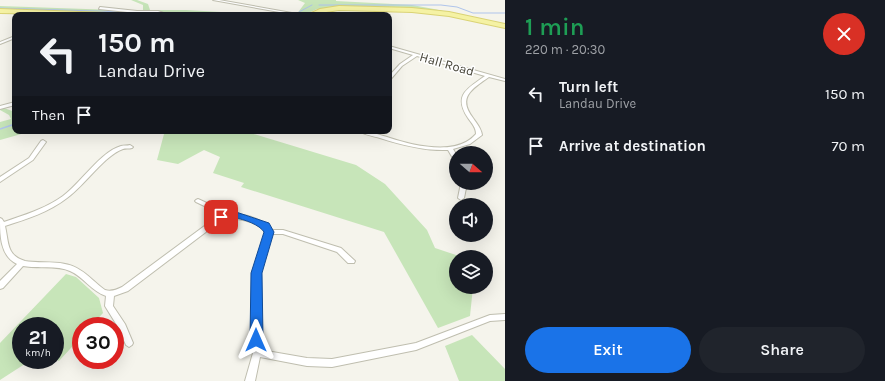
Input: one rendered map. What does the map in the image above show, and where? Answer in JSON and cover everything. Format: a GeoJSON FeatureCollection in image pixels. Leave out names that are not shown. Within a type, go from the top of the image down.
{"type":"FeatureCollection","features":[{"type":"Feature","properties":{"kind":"main road"},"geometry":{"type":"LineString","coordinates":[[317,12],[339,8],[404,9],[438,12],[505,26]]}},
{"type":"Feature","properties":{"kind":"main road"},"geometry":{"type":"LineString","coordinates":[[0,11],[27,12]]}},
{"type":"Feature","properties":{"kind":"street"},"geometry":{"type":"LineString","coordinates":[[214,0],[284,12]]}},
{"type":"Feature","properties":{"kind":"street"},"geometry":{"type":"LineString","coordinates":[[100,8],[137,12],[158,12]]}},
{"type":"Feature","properties":{"kind":"street"},"geometry":{"type":"LineString","coordinates":[[0,43],[12,38]]}},
{"type":"Feature","properties":{"kind":"street","name":"Hall Road"},"geometry":{"type":"LineString","coordinates":[[392,49],[505,80]]}},
{"type":"Feature","properties":{"kind":"street"},"geometry":{"type":"LineString","coordinates":[[392,79],[401,65],[416,55]]}},
{"type":"Feature","properties":{"kind":"street"},"geometry":{"type":"LineString","coordinates":[[461,146],[474,141],[479,135],[479,128],[464,108],[462,100],[466,92],[488,76]]}},
{"type":"Feature","properties":{"kind":"street"},"geometry":{"type":"LineString","coordinates":[[0,108],[12,104]]}},
{"type":"Feature","properties":{"kind":"street"},"geometry":{"type":"LineString","coordinates":[[373,134],[420,147],[449,149]]}},
{"type":"Feature","properties":{"kind":"street"},"geometry":{"type":"LineString","coordinates":[[0,180],[31,159],[43,142]]}},
{"type":"Feature","properties":{"kind":"street"},"geometry":{"type":"LineString","coordinates":[[130,147],[121,147],[113,152],[93,170],[78,188],[65,198],[47,208],[1,222],[2,239],[6,252],[12,258],[22,263],[70,268],[81,273],[99,291],[110,294],[125,289],[221,217],[236,215],[265,226],[269,232]]}},
{"type":"Feature","properties":{"kind":"street"},"geometry":{"type":"LineString","coordinates":[[461,198],[463,190]]}},
{"type":"Feature","properties":{"kind":"street"},"geometry":{"type":"LineString","coordinates":[[198,202],[218,210],[221,217]]}},
{"type":"Feature","properties":{"kind":"street"},"geometry":{"type":"LineString","coordinates":[[269,232],[283,232],[339,250],[350,261]]}},
{"type":"Feature","properties":{"kind":"street"},"geometry":{"type":"LineString","coordinates":[[250,381],[256,353],[256,273],[269,232]]}},
{"type":"Feature","properties":{"kind":"street"},"geometry":{"type":"LineString","coordinates":[[0,286],[22,263]]}},
{"type":"Feature","properties":{"kind":"street"},"geometry":{"type":"LineString","coordinates":[[110,294],[109,306],[122,326],[129,343]]}},
{"type":"Feature","properties":{"kind":"street"},"geometry":{"type":"LineString","coordinates":[[256,353],[307,362],[332,363],[416,346],[490,318],[505,316]]}},
{"type":"Feature","properties":{"kind":"green space"},"geometry":{"type":"Polygon","coordinates":[[[131,0],[137,0],[148,4],[150,10],[220,12],[54,12],[0,10],[0,6],[143,11],[143,5],[131,0]]]}},
{"type":"Feature","properties":{"kind":"green space"},"geometry":{"type":"Polygon","coordinates":[[[298,0],[336,0],[412,5],[488,21],[413,8],[334,7],[317,9],[310,12],[298,12],[305,3],[298,0]]]}},
{"type":"Feature","properties":{"kind":"green space"},"geometry":{"type":"Polygon","coordinates":[[[4,108],[12,111],[12,134],[21,134],[0,140],[0,122],[11,119],[9,115],[0,110],[4,108]]]}},
{"type":"Feature","properties":{"kind":"green space"},"geometry":{"type":"Polygon","coordinates":[[[164,134],[254,134],[356,165],[385,184],[427,230],[435,248],[449,253],[449,294],[472,294],[470,316],[438,328],[384,232],[241,187],[244,183],[213,173],[220,157],[204,150],[178,164],[157,160],[164,134]]]}},
{"type":"Feature","properties":{"kind":"green space"},"geometry":{"type":"Polygon","coordinates":[[[66,274],[76,277],[99,298],[103,313],[99,317],[72,317],[72,347],[64,356],[64,317],[25,317],[66,274]]]}},
{"type":"Feature","properties":{"kind":"green space"},"geometry":{"type":"Polygon","coordinates":[[[12,330],[12,369],[17,369],[0,380],[0,343],[12,330]]]}},
{"type":"Feature","properties":{"kind":"green space"},"geometry":{"type":"Polygon","coordinates":[[[472,335],[505,369],[505,381],[459,381],[445,346],[472,335]]]}},
{"type":"Feature","properties":{"kind":"waterway"},"geometry":{"type":"LineString","coordinates":[[299,12],[312,5]]}},
{"type":"Feature","properties":{"kind":"waterway"},"geometry":{"type":"LineString","coordinates":[[319,5],[441,5],[457,7],[473,13],[505,13]]}},
{"type":"Feature","properties":{"kind":"waterway"},"geometry":{"type":"LineString","coordinates":[[0,8],[126,12]]}},
{"type":"Feature","properties":{"kind":"waterway"},"geometry":{"type":"LineString","coordinates":[[0,129],[12,125]]}},
{"type":"Feature","properties":{"kind":"route"},"geometry":{"type":"LineString","coordinates":[[221,217],[236,215],[265,226],[269,232],[256,273],[256,340]]}}]}
